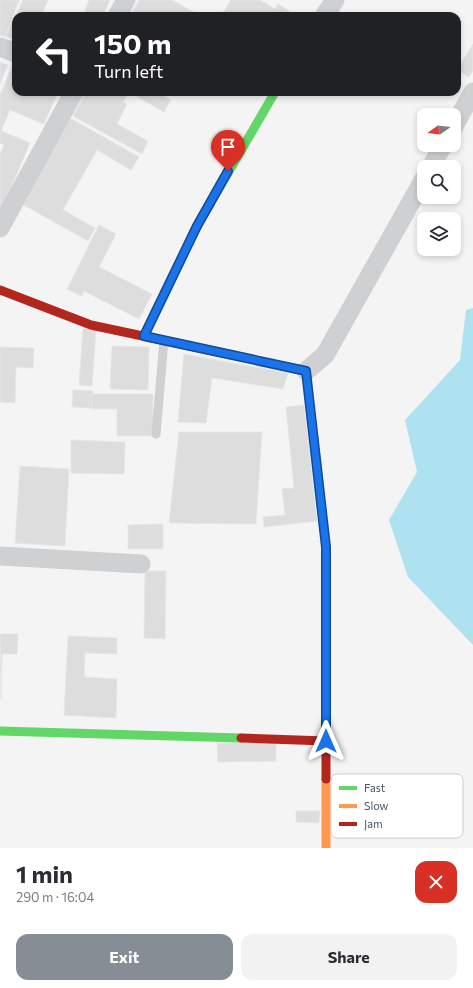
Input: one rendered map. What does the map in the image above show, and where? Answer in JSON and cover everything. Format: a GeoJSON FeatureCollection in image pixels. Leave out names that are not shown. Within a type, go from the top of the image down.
{"type":"FeatureCollection","features":[{"type":"Feature","properties":{"kind":"street"},"geometry":{"type":"LineString","coordinates":[[119,12],[126,0]]}},
{"type":"Feature","properties":{"kind":"street"},"geometry":{"type":"LineString","coordinates":[[327,12],[335,0]]}},
{"type":"Feature","properties":{"kind":"street"},"geometry":{"type":"LineString","coordinates":[[0,47],[12,52]]}},
{"type":"Feature","properties":{"kind":"street"},"geometry":{"type":"LineString","coordinates":[[461,113],[473,92]]}},
{"type":"Feature","properties":{"kind":"street"},"geometry":{"type":"LineString","coordinates":[[0,228],[72,96]]}},
{"type":"Feature","properties":{"kind":"street"},"geometry":{"type":"LineString","coordinates":[[144,336],[197,226],[272,96]]}},
{"type":"Feature","properties":{"kind":"street"},"geometry":{"type":"LineString","coordinates":[[306,371],[325,355],[417,191]]}},
{"type":"Feature","properties":{"kind":"street"},"geometry":{"type":"LineString","coordinates":[[0,290],[91,325],[306,371]]}},
{"type":"Feature","properties":{"kind":"street"},"geometry":{"type":"LineString","coordinates":[[306,371],[326,547],[326,848]]}},
{"type":"Feature","properties":{"kind":"street"},"geometry":{"type":"LineString","coordinates":[[0,556],[140,564]]}},
{"type":"Feature","properties":{"kind":"street"},"geometry":{"type":"LineString","coordinates":[[0,731],[326,741]]}},
{"type":"Feature","properties":{"kind":"lane"},"geometry":{"type":"LineString","coordinates":[[156,434],[164,340]]}},
{"type":"Feature","properties":{"kind":"water"},"geometry":{"type":"Polygon","coordinates":[[[473,308],[473,645],[408,577],[389,520],[417,472],[405,420],[460,360],[466,310],[473,308]]]}},
{"type":"Feature","properties":{"kind":"building"},"geometry":{"type":"Polygon","coordinates":[[[0,0],[19,0],[14,12],[12,12],[12,18],[5,37],[0,35],[0,0]]]}},
{"type":"Feature","properties":{"kind":"building"},"geometry":{"type":"Polygon","coordinates":[[[23,0],[48,0],[43,12],[17,12],[23,0]]]}},
{"type":"Feature","properties":{"kind":"building"},"geometry":{"type":"Polygon","coordinates":[[[89,0],[110,0],[105,12],[84,12],[89,0]]]}},
{"type":"Feature","properties":{"kind":"building"},"geometry":{"type":"Polygon","coordinates":[[[139,0],[172,0],[194,12],[132,12],[139,0]]]}},
{"type":"Feature","properties":{"kind":"building"},"geometry":{"type":"Polygon","coordinates":[[[231,0],[260,0],[275,9],[278,4],[291,12],[224,12],[231,0]]]}},
{"type":"Feature","properties":{"kind":"building"},"geometry":{"type":"Polygon","coordinates":[[[12,23],[12,39],[6,36],[12,23]]]}},
{"type":"Feature","properties":{"kind":"building"},"geometry":{"type":"Polygon","coordinates":[[[473,44],[473,71],[469,77],[461,72],[461,64],[473,44]]]}},
{"type":"Feature","properties":{"kind":"building"},"geometry":{"type":"Polygon","coordinates":[[[0,62],[8,65],[0,84],[0,62]]]}},
{"type":"Feature","properties":{"kind":"building"},"geometry":{"type":"Polygon","coordinates":[[[12,66],[12,96],[56,96],[44,124],[10,110],[1,131],[30,143],[0,213],[0,154],[4,145],[0,143],[0,95],[12,66]]]}},
{"type":"Feature","properties":{"kind":"building"},"geometry":{"type":"Polygon","coordinates":[[[84,96],[126,96],[123,102],[127,104],[117,124],[148,141],[142,154],[73,116],[84,96]]]}},
{"type":"Feature","properties":{"kind":"building"},"geometry":{"type":"Polygon","coordinates":[[[136,96],[164,96],[171,100],[164,112],[136,96]]]}},
{"type":"Feature","properties":{"kind":"building"},"geometry":{"type":"Polygon","coordinates":[[[70,118],[139,157],[131,170],[97,150],[63,210],[95,228],[88,241],[22,204],[70,118]]]}},
{"type":"Feature","properties":{"kind":"building"},"geometry":{"type":"Polygon","coordinates":[[[99,225],[116,234],[99,267],[152,294],[139,319],[84,291],[82,296],[67,289],[99,225]]]}},
{"type":"Feature","properties":{"kind":"building"},"geometry":{"type":"Polygon","coordinates":[[[83,328],[96,329],[92,386],[79,385],[83,328]]]}},
{"type":"Feature","properties":{"kind":"building"},"geometry":{"type":"Polygon","coordinates":[[[112,346],[149,347],[148,390],[110,389],[112,346]]]}},
{"type":"Feature","properties":{"kind":"building"},"geometry":{"type":"Polygon","coordinates":[[[0,347],[34,348],[33,368],[16,367],[15,403],[0,402],[0,347]]]}},
{"type":"Feature","properties":{"kind":"building"},"geometry":{"type":"Polygon","coordinates":[[[184,354],[288,373],[283,389],[212,378],[206,423],[178,422],[184,354]]]}},
{"type":"Feature","properties":{"kind":"building"},"geometry":{"type":"Polygon","coordinates":[[[73,390],[93,391],[92,408],[72,407],[73,390]]]}},
{"type":"Feature","properties":{"kind":"building"},"geometry":{"type":"Polygon","coordinates":[[[91,394],[153,394],[153,436],[117,436],[117,409],[92,409],[91,394]]]}},
{"type":"Feature","properties":{"kind":"building"},"geometry":{"type":"Polygon","coordinates":[[[304,405],[317,521],[264,527],[263,517],[285,515],[282,489],[294,488],[286,407],[304,405]]]}},
{"type":"Feature","properties":{"kind":"building"},"geometry":{"type":"Polygon","coordinates":[[[179,432],[262,432],[256,524],[169,523],[179,432]]]}},
{"type":"Feature","properties":{"kind":"building"},"geometry":{"type":"Polygon","coordinates":[[[71,440],[125,442],[124,474],[71,473],[71,440]]]}},
{"type":"Feature","properties":{"kind":"building"},"geometry":{"type":"Polygon","coordinates":[[[20,466],[69,469],[65,546],[15,543],[20,466]]]}},
{"type":"Feature","properties":{"kind":"building"},"geometry":{"type":"Polygon","coordinates":[[[163,524],[163,549],[128,549],[128,525],[163,524]]]}},
{"type":"Feature","properties":{"kind":"building"},"geometry":{"type":"Polygon","coordinates":[[[145,571],[166,571],[165,639],[144,638],[145,571]]]}},
{"type":"Feature","properties":{"kind":"building"},"geometry":{"type":"Polygon","coordinates":[[[0,634],[18,634],[17,654],[2,654],[1,700],[0,634]]]}},
{"type":"Feature","properties":{"kind":"building"},"geometry":{"type":"Polygon","coordinates":[[[68,636],[117,638],[117,654],[85,653],[84,677],[117,679],[116,718],[64,715],[68,636]]]}},
{"type":"Feature","properties":{"kind":"building"},"geometry":{"type":"Polygon","coordinates":[[[276,742],[276,761],[218,762],[217,743],[276,742]]]}},
{"type":"Feature","properties":{"kind":"building"},"geometry":{"type":"Polygon","coordinates":[[[296,811],[320,811],[319,823],[296,822],[296,811]]]}},
{"type":"Feature","properties":{"kind":"traffic: fast"},"geometry":{"type":"LineString","coordinates":[[210,204],[273,96]]}},
{"type":"Feature","properties":{"kind":"traffic: fast"},"geometry":{"type":"LineString","coordinates":[[246,358],[306,371],[326,547],[326,616]]}},
{"type":"Feature","properties":{"kind":"traffic: fast"},"geometry":{"type":"LineString","coordinates":[[0,731],[241,738]]}},
{"type":"Feature","properties":{"kind":"traffic: slow"},"geometry":{"type":"LineString","coordinates":[[326,779],[326,848]]}},
{"type":"Feature","properties":{"kind":"traffic: jam"},"geometry":{"type":"LineString","coordinates":[[144,336],[197,226],[210,204]]}},
{"type":"Feature","properties":{"kind":"traffic: jam"},"geometry":{"type":"LineString","coordinates":[[0,290],[91,325],[246,358]]}},
{"type":"Feature","properties":{"kind":"traffic: jam"},"geometry":{"type":"LineString","coordinates":[[326,616],[326,779]]}},
{"type":"Feature","properties":{"kind":"traffic: jam"},"geometry":{"type":"LineString","coordinates":[[241,738],[326,741]]}},
{"type":"Feature","properties":{"kind":"route"},"geometry":{"type":"LineString","coordinates":[[228,171],[197,226],[144,336],[306,371],[326,547],[326,741]]}}]}
